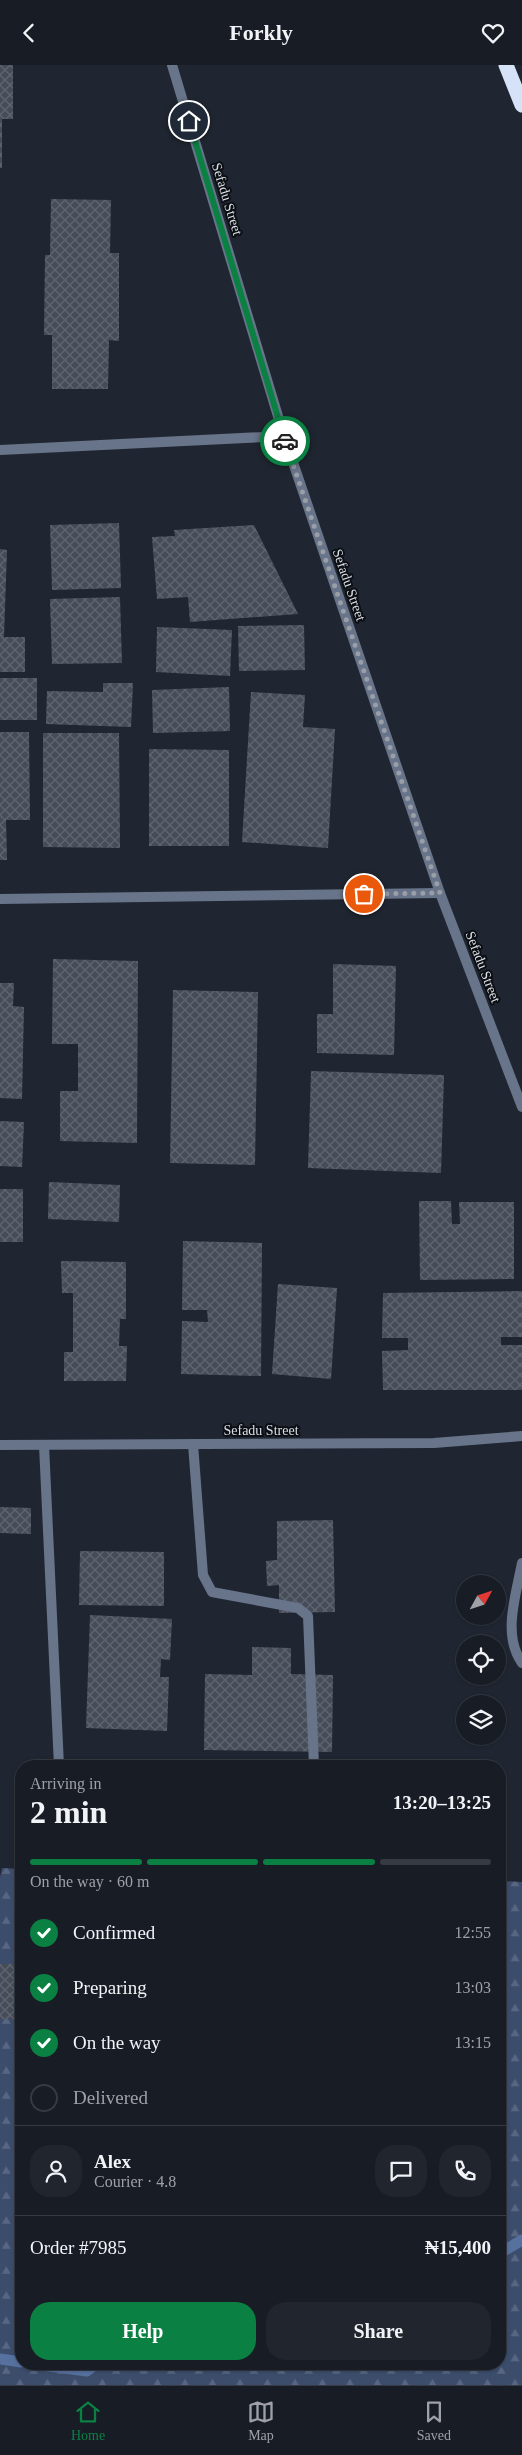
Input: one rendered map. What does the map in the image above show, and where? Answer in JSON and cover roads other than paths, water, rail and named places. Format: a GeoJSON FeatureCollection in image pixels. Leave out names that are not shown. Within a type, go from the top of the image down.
{"type":"FeatureCollection","features":[{"type":"Feature","properties":{"kind":"highway"},"geometry":{"type":"LineString","coordinates":[[506,65],[522,105]]}},
{"type":"Feature","properties":{"kind":"street","name":"Sefadu Street"},"geometry":{"type":"LineString","coordinates":[[172,65],[284,436],[440,893],[522,1107]]}},
{"type":"Feature","properties":{"kind":"street"},"geometry":{"type":"LineString","coordinates":[[0,450],[284,436]]}},
{"type":"Feature","properties":{"kind":"street"},"geometry":{"type":"LineString","coordinates":[[0,899],[440,893]]}},
{"type":"Feature","properties":{"kind":"street","name":"Sefadu Street"},"geometry":{"type":"LineString","coordinates":[[0,1445],[434,1443],[522,1436]]}},
{"type":"Feature","properties":{"kind":"street"},"geometry":{"type":"LineString","coordinates":[[194,1444],[203,1575],[212,1591],[298,1608],[308,1615],[314,1760]]}},
{"type":"Feature","properties":{"kind":"street"},"geometry":{"type":"LineString","coordinates":[[44,1445],[59,1760]]}},
{"type":"Feature","properties":{"kind":"street"},"geometry":{"type":"LineString","coordinates":[[522,1563],[510,1625],[517,1656],[522,1663]]}},
{"type":"Feature","properties":{"kind":"waterway"},"geometry":{"type":"LineString","coordinates":[[506,2249],[522,2240]]}},
{"type":"Feature","properties":{"kind":"waterway"},"geometry":{"type":"LineString","coordinates":[[0,2359],[15,2361]]}},
{"type":"Feature","properties":{"kind":"waterway"},"geometry":{"type":"LineString","coordinates":[[79,2370],[88,2370]]}}]}
